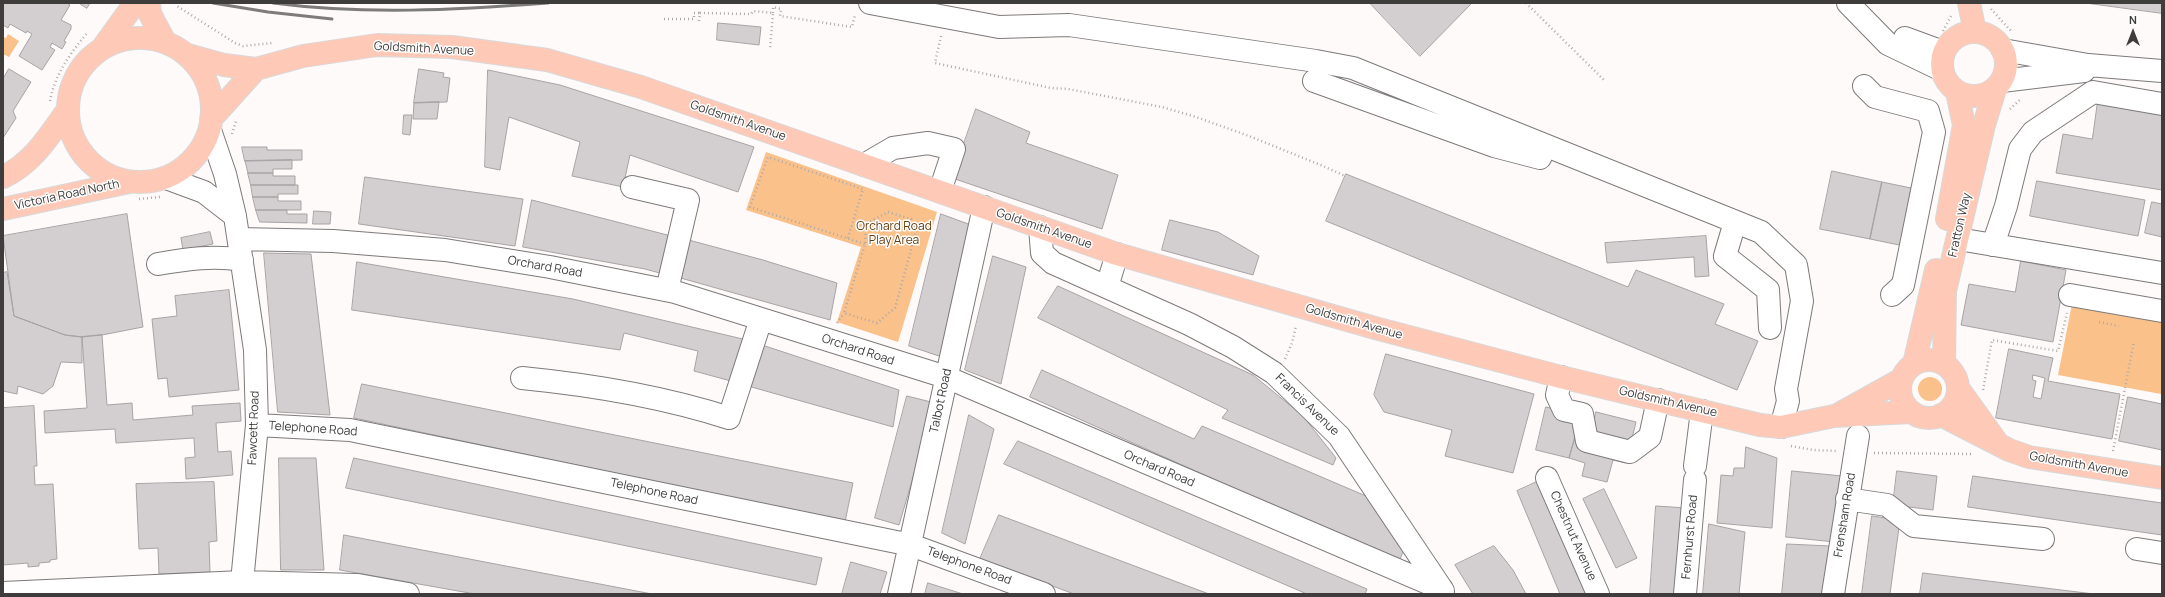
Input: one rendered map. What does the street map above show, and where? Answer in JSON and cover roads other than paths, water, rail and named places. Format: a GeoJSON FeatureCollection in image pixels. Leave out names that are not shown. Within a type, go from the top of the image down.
{"type":"FeatureCollection","features":[{"type":"Feature","properties":{"kind":"main road"},"geometry":{"type":"LineString","coordinates":[[3,177],[21,166],[36,152],[77,73],[88,58],[104,46],[135,3]]}},
{"type":"Feature","properties":{"kind":"main road"},"geometry":{"type":"LineString","coordinates":[[149,3],[150,14],[165,42]]}},
{"type":"Feature","properties":{"kind":"main road"},"geometry":{"type":"LineString","coordinates":[[1961,9],[1975,32]]}},
{"type":"Feature","properties":{"kind":"main road"},"geometry":{"type":"LineString","coordinates":[[1941,52],[1959,35],[1975,32],[1988,35],[1997,41],[2003,50]]}},
{"type":"Feature","properties":{"kind":"main road"},"geometry":{"type":"LineString","coordinates":[[104,46],[124,39],[145,37],[165,42],[188,55],[202,72],[210,91],[211,124]]}},
{"type":"Feature","properties":{"kind":"main road","name":"Goldsmith Avenue"},"geometry":{"type":"LineString","coordinates":[[188,55],[224,65],[256,69],[303,56],[377,45],[452,47],[547,60],[641,87],[1117,254],[1375,328],[1561,377],[1760,425],[1781,427],[1834,416],[1912,412]]}},
{"type":"Feature","properties":{"kind":"main road","name":"Fratton Way"},"geometry":{"type":"LineString","coordinates":[[1944,364],[1945,291],[1984,125],[2006,66],[2003,50]]}},
{"type":"Feature","properties":{"kind":"main road","name":"Fratton Way"},"geometry":{"type":"LineString","coordinates":[[1908,372],[1950,200],[1964,125],[1957,92],[1950,86],[1941,52]]}},
{"type":"Feature","properties":{"kind":"main road"},"geometry":{"type":"LineString","coordinates":[[58,108],[79,150],[93,166],[110,177],[130,182],[154,181],[166,178],[192,161],[203,147],[211,124],[256,69]]}},
{"type":"Feature","properties":{"kind":"main road"},"geometry":{"type":"LineString","coordinates":[[1957,92],[1966,96],[1976,97],[1986,94],[1999,85]]}},
{"type":"Feature","properties":{"kind":"main road","name":"Victoria Road North"},"geometry":{"type":"LineString","coordinates":[[3,209],[130,182]]}},
{"type":"Feature","properties":{"kind":"main road"},"geometry":{"type":"LineString","coordinates":[[1958,388],[1953,404],[1941,415],[1926,418],[1912,412],[1905,406],[1901,397],[1908,372],[1929,360],[1944,364],[1956,379],[1958,388],[1998,444]]}},
{"type":"Feature","properties":{"kind":"main road","name":"Goldsmith Avenue"},"geometry":{"type":"LineString","coordinates":[[1834,416],[1908,372]]}},
{"type":"Feature","properties":{"kind":"main road","name":"Goldsmith Avenue"},"geometry":{"type":"LineString","coordinates":[[1941,415],[1998,444],[2029,457],[2162,478]]}},
{"type":"Feature","properties":{"kind":"street"},"geometry":{"type":"LineString","coordinates":[[1848,3],[1869,22],[1876,34],[1888,44],[1941,52]]}},
{"type":"Feature","properties":{"kind":"street"},"geometry":{"type":"LineString","coordinates":[[863,6],[999,27],[1069,25],[1316,61],[1345,67],[1761,232],[1796,265],[1802,300],[1786,389],[1788,401],[1781,427]]}},
{"type":"Feature","properties":{"kind":"street"},"geometry":{"type":"LineString","coordinates":[[2003,50],[2112,67],[2162,71]]}},
{"type":"Feature","properties":{"kind":"street"},"geometry":{"type":"LineString","coordinates":[[1999,85],[2112,67]]}},
{"type":"Feature","properties":{"kind":"street"},"geometry":{"type":"LineString","coordinates":[[1314,81],[1494,146],[1540,158],[1546,146]]}},
{"type":"Feature","properties":{"kind":"street"},"geometry":{"type":"LineString","coordinates":[[1864,86],[1875,97],[1928,111],[1934,132],[1903,285],[1892,295]]}},
{"type":"Feature","properties":{"kind":"street"},"geometry":{"type":"LineString","coordinates":[[1993,245],[2006,206],[2020,149],[2033,132],[2093,92],[2162,104]]}},
{"type":"Feature","properties":{"kind":"street","name":"Fawcett Road"},"geometry":{"type":"LineString","coordinates":[[211,124],[235,216],[255,350],[257,425],[243,588]]}},
{"type":"Feature","properties":{"kind":"street"},"geometry":{"type":"LineString","coordinates":[[864,165],[893,148],[928,143],[954,150],[940,191]]}},
{"type":"Feature","properties":{"kind":"street"},"geometry":{"type":"LineString","coordinates":[[166,178],[204,192],[235,216]]}},
{"type":"Feature","properties":{"kind":"street"},"geometry":{"type":"LineString","coordinates":[[632,187],[688,200],[667,290]]}},
{"type":"Feature","properties":{"kind":"street","name":"Talbot Road"},"geometry":{"type":"LineString","coordinates":[[899,594],[911,545],[984,207]]}},
{"type":"Feature","properties":{"kind":"street"},"geometry":{"type":"LineString","coordinates":[[1736,222],[1725,256],[1768,290],[1770,328]]}},
{"type":"Feature","properties":{"kind":"street","name":"Francis Avenue"},"geometry":{"type":"LineString","coordinates":[[1040,227],[1042,253],[1054,263],[1189,324],[1233,347],[1274,373],[1339,436],[1443,592]]}},
{"type":"Feature","properties":{"kind":"street"},"geometry":{"type":"LineString","coordinates":[[1958,238],[2162,273]]}},
{"type":"Feature","properties":{"kind":"street","name":"Orchard Road"},"geometry":{"type":"LineString","coordinates":[[158,264],[190,259],[224,257],[241,249],[333,241],[445,250],[550,266],[667,290],[946,378],[1443,592]]}},
{"type":"Feature","properties":{"kind":"street"},"geometry":{"type":"LineString","coordinates":[[1107,287],[1117,254]]}},
{"type":"Feature","properties":{"kind":"street"},"geometry":{"type":"LineString","coordinates":[[2070,295],[2162,311]]}},
{"type":"Feature","properties":{"kind":"street"},"geometry":{"type":"LineString","coordinates":[[522,378],[599,387],[637,394],[695,407],[729,418],[761,319]]}},
{"type":"Feature","properties":{"kind":"street"},"geometry":{"type":"LineString","coordinates":[[1561,377],[1557,395],[1564,410],[1582,414],[1587,441],[1630,452],[1650,437],[1658,400]]}},
{"type":"Feature","properties":{"kind":"street","name":"Fernhurst Road"},"geometry":{"type":"LineString","coordinates":[[1685,594],[1695,473],[1702,411]]}},
{"type":"Feature","properties":{"kind":"street","name":"Telephone Road"},"geometry":{"type":"LineString","coordinates":[[257,425],[350,430],[911,545],[1044,594]]}},
{"type":"Feature","properties":{"kind":"street","name":"Frensham Road"},"geometry":{"type":"LineString","coordinates":[[1833,594],[1858,436]]}},
{"type":"Feature","properties":{"kind":"street","name":"Chestnut Avenue"},"geometry":{"type":"LineString","coordinates":[[1547,478],[1598,594]]}},
{"type":"Feature","properties":{"kind":"street"},"geometry":{"type":"LineString","coordinates":[[1847,499],[1888,505],[1914,526],[2043,539]]}},
{"type":"Feature","properties":{"kind":"street"},"geometry":{"type":"LineString","coordinates":[[2137,549],[2162,553]]}},
{"type":"Feature","properties":{"kind":"street"},"geometry":{"type":"LineString","coordinates":[[3,588],[3,593],[358,585],[408,594]]}},
{"type":"Feature","properties":{"kind":"railway"},"geometry":{"type":"LineString","coordinates":[[213,3],[268,12],[332,19]]}},
{"type":"Feature","properties":{"kind":"railway"},"geometry":{"type":"LineString","coordinates":[[273,3],[307,7],[376,10],[479,8],[548,3]]}},
{"type":"Feature","properties":{"kind":"park label","name":"Orchard Road Play Area"},"geometry":{"type":"Point","coordinates":[894,234]}}]}
